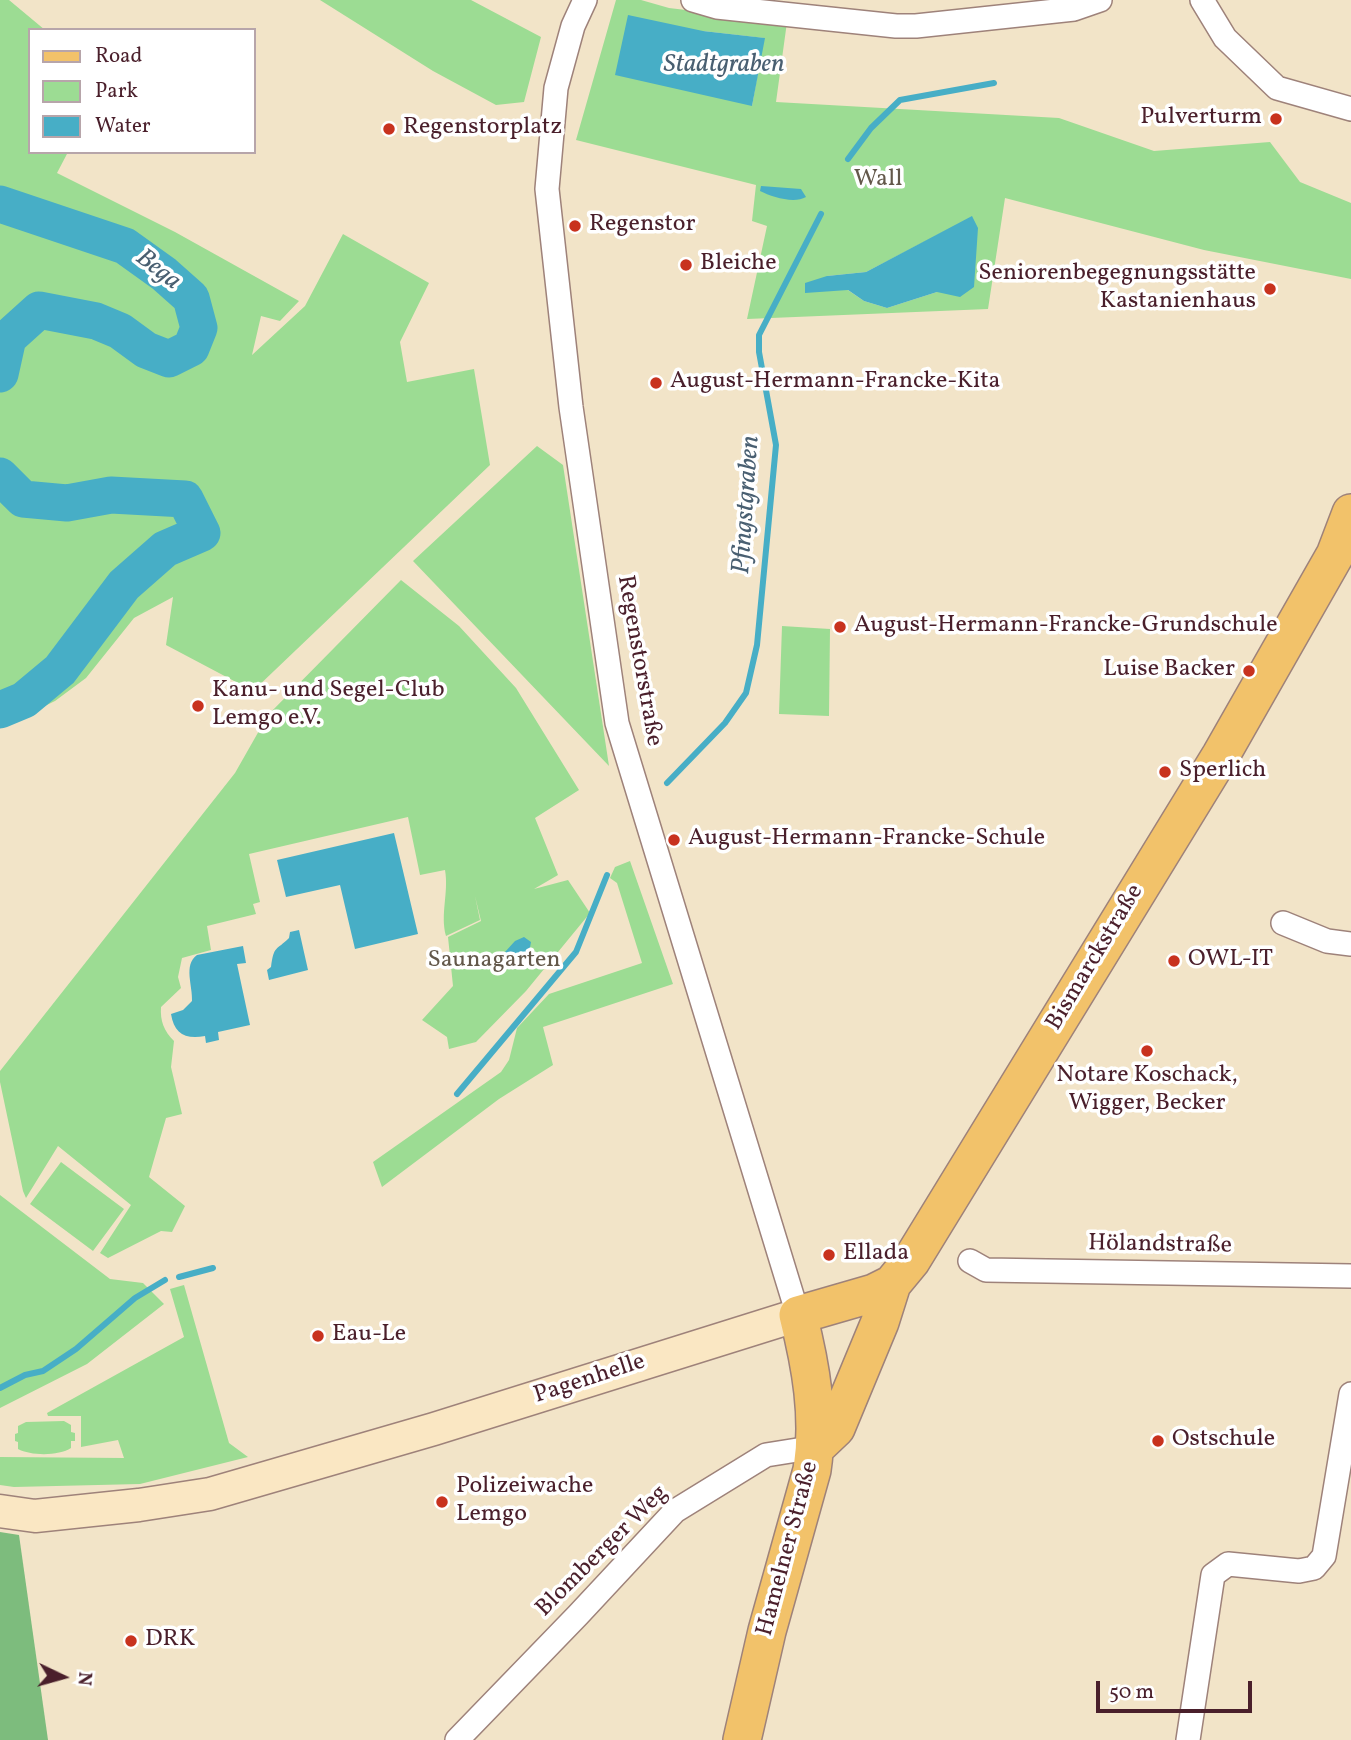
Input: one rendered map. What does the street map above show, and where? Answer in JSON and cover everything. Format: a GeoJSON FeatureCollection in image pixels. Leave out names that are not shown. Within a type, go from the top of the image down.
{"type":"FeatureCollection","features":[{"type":"Feature","properties":{"kind":"main road","name":"Bismarckstraße"},"geometry":{"type":"LineString","coordinates":[[798,1315],[874,1293],[892,1284],[911,1261],[1221,755],[1348,528]]}},
{"type":"Feature","properties":{"kind":"main road"},"geometry":{"type":"LineString","coordinates":[[816,1447],[836,1428],[880,1322],[892,1284]]}},
{"type":"Feature","properties":{"kind":"main road","name":"Pagenhelle"},"geometry":{"type":"LineString","coordinates":[[0,1511],[35,1516],[195,1496],[340,1457],[798,1315]]}},
{"type":"Feature","properties":{"kind":"main road","name":"Hamelner Straße"},"geometry":{"type":"LineString","coordinates":[[742,1740],[767,1631],[813,1470],[816,1400],[798,1315]]}},
{"type":"Feature","properties":{"kind":"street","name":"Regenstorstraße"},"geometry":{"type":"LineString","coordinates":[[585,0],[573,26],[556,88],[547,189],[571,407],[617,723],[798,1315]]}},
{"type":"Feature","properties":{"kind":"street"},"geometry":{"type":"LineString","coordinates":[[693,0],[717,6],[916,26],[1073,9],[1100,0]]}},
{"type":"Feature","properties":{"kind":"street"},"geometry":{"type":"LineString","coordinates":[[1202,0],[1225,38],[1277,88],[1351,109]]}},
{"type":"Feature","properties":{"kind":"street"},"geometry":{"type":"LineString","coordinates":[[1283,923],[1327,941],[1351,944]]}},
{"type":"Feature","properties":{"kind":"street","name":"Hölandstraße"},"geometry":{"type":"LineString","coordinates":[[970,1261],[986,1269],[1351,1276]]}},
{"type":"Feature","properties":{"kind":"street"},"geometry":{"type":"LineString","coordinates":[[1188,1740],[1213,1575],[1228,1564],[1299,1571],[1314,1569],[1324,1556],[1351,1394]]}},
{"type":"Feature","properties":{"kind":"street","name":"Blomberger Weg"},"geometry":{"type":"LineString","coordinates":[[457,1740],[675,1511],[766,1455],[816,1447]]}},
{"type":"Feature","properties":{"kind":"green space"},"geometry":{"type":"Polygon","coordinates":[[[0,0],[9,0],[43,28],[28,28],[28,154],[67,154],[57,173],[175,232],[299,301],[280,321],[261,316],[252,355],[305,306],[343,234],[429,283],[400,342],[407,382],[474,369],[490,465],[253,691],[166,645],[173,597],[134,618],[86,678],[55,701],[0,728],[0,0]]]}},
{"type":"Feature","properties":{"kind":"green space"},"geometry":{"type":"Polygon","coordinates":[[[320,0],[471,0],[541,37],[524,102],[496,105],[433,71],[320,0]]]}},
{"type":"Feature","properties":{"kind":"green space","name":"Wall"},"geometry":{"type":"Polygon","coordinates":[[[616,0],[641,0],[669,8],[787,22],[776,102],[1059,118],[1154,151],[1270,142],[1300,182],[1351,203],[1351,279],[1204,250],[1005,198],[988,309],[747,319],[767,226],[752,221],[756,185],[576,140],[616,0]],[[703,31],[752,106],[764,38],[703,31]],[[972,217],[866,272],[827,276],[864,301],[887,308],[937,292],[972,217]]]}},
{"type":"Feature","properties":{"kind":"green space"},"geometry":{"type":"Polygon","coordinates":[[[537,446],[563,465],[609,766],[413,561],[537,446]]]}},
{"type":"Feature","properties":{"kind":"green space","name":"Saunagarten"},"geometry":{"type":"Polygon","coordinates":[[[401,580],[459,626],[516,688],[579,790],[535,818],[558,875],[534,889],[568,880],[590,913],[526,991],[476,1042],[449,1049],[447,1037],[422,1020],[453,986],[448,937],[481,921],[475,896],[480,920],[446,936],[445,870],[420,875],[408,817],[249,854],[260,902],[253,904],[256,914],[207,926],[211,950],[182,958],[178,977],[181,988],[161,1007],[163,1026],[174,1041],[171,1067],[182,1114],[166,1118],[149,1177],[185,1206],[172,1232],[161,1231],[108,1258],[100,1253],[131,1205],[58,1146],[26,1198],[0,1082],[0,1071],[235,773],[268,715],[401,580]]]}},
{"type":"Feature","properties":{"kind":"green space"},"geometry":{"type":"Polygon","coordinates":[[[782,626],[830,629],[829,716],[779,714],[782,626]]]}},
{"type":"Feature","properties":{"kind":"green space"},"geometry":{"type":"Polygon","coordinates":[[[630,861],[673,984],[543,1027],[553,1065],[499,1099],[382,1187],[373,1162],[501,1072],[509,1060],[517,1028],[549,994],[642,963],[617,883],[610,878],[615,867],[630,861]]]}},
{"type":"Feature","properties":{"kind":"green space"},"geometry":{"type":"Polygon","coordinates":[[[61,1162],[124,1209],[93,1251],[30,1204],[61,1162]]]}},
{"type":"Feature","properties":{"kind":"green space"},"geometry":{"type":"Polygon","coordinates":[[[0,1195],[110,1279],[143,1283],[164,1304],[87,1364],[0,1408],[0,1195]]]}},
{"type":"Feature","properties":{"kind":"green space"},"geometry":{"type":"Polygon","coordinates":[[[184,1285],[229,1443],[248,1457],[140,1484],[0,1485],[0,1457],[124,1458],[118,1440],[81,1447],[81,1416],[48,1416],[47,1413],[184,1337],[170,1289],[184,1285]]]}},
{"type":"Feature","properties":{"kind":"green space"},"geometry":{"type":"Polygon","coordinates":[[[64,1421],[71,1425],[71,1432],[75,1433],[71,1448],[59,1453],[45,1454],[18,1449],[15,1434],[18,1433],[18,1426],[26,1422],[64,1421]]]}},
{"type":"Feature","properties":{"kind":"green space"},"geometry":{"type":"Polygon","coordinates":[[[0,1532],[19,1535],[48,1740],[0,1740],[0,1532]]]}},
{"type":"Feature","properties":{"kind":"water","name":"Stadtgraben"},"geometry":{"type":"Polygon","coordinates":[[[628,15],[703,31],[765,38],[752,106],[615,75],[628,15]]]}},
{"type":"Feature","properties":{"kind":"water"},"geometry":{"type":"Polygon","coordinates":[[[761,186],[801,189],[806,197],[789,200],[760,191],[761,186]]]}},
{"type":"Feature","properties":{"kind":"water"},"geometry":{"type":"Polygon","coordinates":[[[972,216],[978,228],[974,287],[960,297],[937,292],[887,308],[864,301],[848,290],[805,293],[805,283],[827,276],[866,272],[972,216]]]}},
{"type":"Feature","properties":{"kind":"water"},"geometry":{"type":"Polygon","coordinates":[[[394,833],[418,934],[355,949],[340,885],[286,897],[277,860],[394,833]]]}},
{"type":"Feature","properties":{"kind":"water"},"geometry":{"type":"Polygon","coordinates":[[[299,930],[308,970],[269,980],[267,970],[271,967],[278,947],[289,938],[290,932],[299,930]]]}},
{"type":"Feature","properties":{"kind":"water"},"geometry":{"type":"Polygon","coordinates":[[[524,937],[531,942],[529,953],[511,960],[505,952],[515,941],[524,937]]]}},
{"type":"Feature","properties":{"kind":"water"},"geometry":{"type":"Polygon","coordinates":[[[243,946],[246,963],[237,964],[250,1025],[218,1032],[219,1040],[206,1043],[205,1036],[192,1037],[182,1034],[175,1026],[171,1014],[183,1010],[192,1001],[190,964],[193,959],[197,955],[243,946]]]}},
{"type":"Feature","properties":{"kind":"waterway","name":"Pfingstgraben"},"geometry":{"type":"LineString","coordinates":[[848,159],[871,128],[900,100],[994,83]]}},
{"type":"Feature","properties":{"kind":"waterway","name":"Bega"},"geometry":{"type":"LineString","coordinates":[[0,204],[125,246],[164,274],[191,298],[199,328],[191,348],[169,359],[146,350],[120,331],[96,321],[39,310],[8,338],[0,374]]}},
{"type":"Feature","properties":{"kind":"waterway","name":"Pfingstgraben"},"geometry":{"type":"LineString","coordinates":[[667,783],[725,723],[746,693],[757,645],[776,445],[759,352],[759,335],[821,214]]}},
{"type":"Feature","properties":{"kind":"waterway","name":"Bega"},"geometry":{"type":"LineString","coordinates":[[0,476],[23,499],[67,503],[111,495],[185,499],[202,533],[165,549],[124,585],[60,670],[24,700],[0,710]]}},
{"type":"Feature","properties":{"kind":"waterway","name":"Pfingstgraben"},"geometry":{"type":"LineString","coordinates":[[457,1094],[576,952],[607,875]]}},
{"type":"Feature","properties":{"kind":"waterway","name":"Pfingstgraben"},"geometry":{"type":"LineString","coordinates":[[179,1277],[213,1268]]}},
{"type":"Feature","properties":{"kind":"waterway","name":"Pfingstgraben"},"geometry":{"type":"LineString","coordinates":[[0,1388],[25,1375],[43,1371],[76,1349],[135,1298],[165,1280]]}},
{"type":"Feature","properties":{"kind":"place","name":"Pulverturm"},"geometry":{"type":"Point","coordinates":[1276,119]}},
{"type":"Feature","properties":{"kind":"place","name":"Regenstorplatz"},"geometry":{"type":"Point","coordinates":[389,129]}},
{"type":"Feature","properties":{"kind":"place","name":"Regenstor"},"geometry":{"type":"Point","coordinates":[575,226]}},
{"type":"Feature","properties":{"kind":"place","name":"Bleiche"},"geometry":{"type":"Point","coordinates":[686,265]}},
{"type":"Feature","properties":{"kind":"place","name":"Seniorenbegegnungsstätte Kastanienhaus"},"geometry":{"type":"Point","coordinates":[1270,289]}},
{"type":"Feature","properties":{"kind":"place","name":"August-Hermann-Francke-Kita"},"geometry":{"type":"Point","coordinates":[656,383]}},
{"type":"Feature","properties":{"kind":"place","name":"August-Hermann-Francke-Grundschule"},"geometry":{"type":"Point","coordinates":[840,627]}},
{"type":"Feature","properties":{"kind":"place","name":"Luise Backer"},"geometry":{"type":"Point","coordinates":[1249,671]}},
{"type":"Feature","properties":{"kind":"place","name":"Kanu- und Segel-Club Lemgo e.V."},"geometry":{"type":"Point","coordinates":[198,706]}},
{"type":"Feature","properties":{"kind":"place","name":"Sperlich"},"geometry":{"type":"Point","coordinates":[1165,772]}},
{"type":"Feature","properties":{"kind":"place","name":"August-Hermann-Francke-Schule"},"geometry":{"type":"Point","coordinates":[674,840]}},
{"type":"Feature","properties":{"kind":"place","name":"OWL-IT"},"geometry":{"type":"Point","coordinates":[1174,961]}},
{"type":"Feature","properties":{"kind":"place","name":"Notare Koschack, Wigger, Becker"},"geometry":{"type":"Point","coordinates":[1147,1051]}},
{"type":"Feature","properties":{"kind":"place","name":"Ellada"},"geometry":{"type":"Point","coordinates":[829,1255]}},
{"type":"Feature","properties":{"kind":"place","name":"Eau-Le"},"geometry":{"type":"Point","coordinates":[318,1336]}},
{"type":"Feature","properties":{"kind":"place","name":"Ostschule"},"geometry":{"type":"Point","coordinates":[1158,1441]}},
{"type":"Feature","properties":{"kind":"place","name":"Polizeiwache Lemgo"},"geometry":{"type":"Point","coordinates":[442,1502]}},
{"type":"Feature","properties":{"kind":"place","name":"DRK"},"geometry":{"type":"Point","coordinates":[131,1641]}}]}
